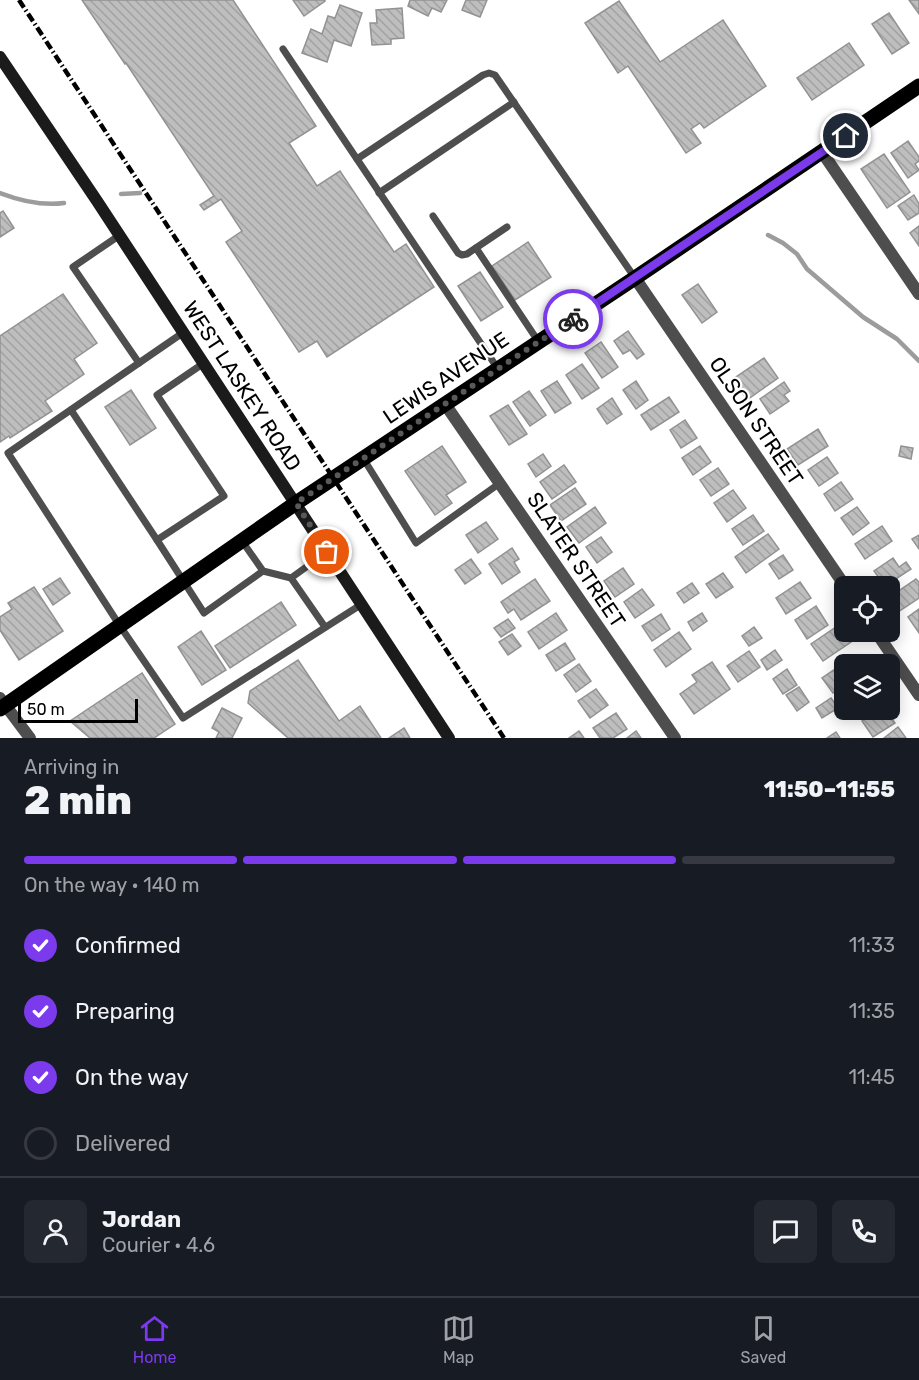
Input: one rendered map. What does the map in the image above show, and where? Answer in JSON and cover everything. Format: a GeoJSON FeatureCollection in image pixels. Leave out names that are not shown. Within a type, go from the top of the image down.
{"type":"FeatureCollection","features":[{"type":"Feature","properties":{"kind":"main road","name":"WEST LASKEY ROAD"},"geometry":{"type":"LineString","coordinates":[[0,57],[184,332],[449,738]]}},
{"type":"Feature","properties":{"kind":"main road","name":"LEWIS AVENUE"},"geometry":{"type":"LineString","coordinates":[[2,704],[120,626],[296,503],[919,86]]}},
{"type":"Feature","properties":{"kind":"street"},"geometry":{"type":"LineString","coordinates":[[822,152],[919,294]]}},
{"type":"Feature","properties":{"kind":"street","name":"OLSON STREET"},"geometry":{"type":"LineString","coordinates":[[635,278],[838,576]]}},
{"type":"Feature","properties":{"kind":"street","name":"SLATER STREET"},"geometry":{"type":"LineString","coordinates":[[445,404],[675,738]]}},
{"type":"Feature","properties":{"kind":"street"},"geometry":{"type":"LineString","coordinates":[[883,642],[919,694]]}},
{"type":"Feature","properties":{"kind":"street"},"geometry":{"type":"LineString","coordinates":[[2,704],[30,738]]}},
{"type":"Feature","properties":{"kind":"lane"},"geometry":{"type":"LineString","coordinates":[[283,49],[498,369]]}},
{"type":"Feature","properties":{"kind":"lane"},"geometry":{"type":"LineString","coordinates":[[357,159],[483,75],[489,73],[495,75],[635,278]]}},
{"type":"Feature","properties":{"kind":"lane"},"geometry":{"type":"LineString","coordinates":[[379,193],[514,102]]}},
{"type":"Feature","properties":{"kind":"lane"},"geometry":{"type":"LineString","coordinates":[[433,216],[458,253],[462,255],[507,227]]}},
{"type":"Feature","properties":{"kind":"lane"},"geometry":{"type":"LineString","coordinates":[[120,235],[73,267],[139,363]]}},
{"type":"Feature","properties":{"kind":"lane"},"geometry":{"type":"LineString","coordinates":[[476,248],[538,342]]}},
{"type":"Feature","properties":{"kind":"lane"},"geometry":{"type":"LineString","coordinates":[[184,332],[8,453],[120,626],[183,718],[362,604]]}},
{"type":"Feature","properties":{"kind":"lane"},"geometry":{"type":"LineString","coordinates":[[157,540],[224,496],[157,395],[204,363]]}},
{"type":"Feature","properties":{"kind":"lane"},"geometry":{"type":"LineString","coordinates":[[71,410],[204,613],[263,571]]}},
{"type":"Feature","properties":{"kind":"lane"},"geometry":{"type":"LineString","coordinates":[[363,458],[416,543],[500,483]]}},
{"type":"Feature","properties":{"kind":"lane"},"geometry":{"type":"LineString","coordinates":[[242,541],[263,571],[291,578],[325,627]]}},
{"type":"Feature","properties":{"kind":"lane"},"geometry":{"type":"LineString","coordinates":[[291,578],[327,552]]}},
{"type":"Feature","properties":{"kind":"building"},"geometry":{"type":"Polygon","coordinates":[[[82,0],[233,0],[316,126],[289,143],[317,186],[340,171],[394,252],[406,244],[434,287],[327,357],[317,341],[299,352],[226,242],[242,231],[221,199],[204,210],[200,205],[214,196],[82,0]]]}},
{"type":"Feature","properties":{"kind":"building"},"geometry":{"type":"Polygon","coordinates":[[[293,0],[325,0],[325,1],[304,16],[293,0]]]}},
{"type":"Feature","properties":{"kind":"building"},"geometry":{"type":"Polygon","coordinates":[[[410,0],[447,0],[441,12],[432,8],[428,16],[408,6],[410,0]]]}},
{"type":"Feature","properties":{"kind":"building"},"geometry":{"type":"Polygon","coordinates":[[[466,0],[487,0],[480,17],[462,10],[466,0]]]}},
{"type":"Feature","properties":{"kind":"building"},"geometry":{"type":"Polygon","coordinates":[[[909,0],[919,0],[919,14],[909,0]]]}},
{"type":"Feature","properties":{"kind":"building"},"geometry":{"type":"Polygon","coordinates":[[[619,1],[660,62],[723,20],[766,86],[704,128],[700,123],[691,129],[701,143],[686,153],[628,66],[618,73],[585,23],[619,1]]]}},
{"type":"Feature","properties":{"kind":"building"},"geometry":{"type":"Polygon","coordinates":[[[340,5],[362,13],[351,46],[334,40],[327,62],[302,53],[311,29],[322,34],[328,16],[335,18],[340,5]]]}},
{"type":"Feature","properties":{"kind":"building"},"geometry":{"type":"Polygon","coordinates":[[[402,8],[404,38],[391,39],[391,44],[372,45],[370,23],[377,23],[376,10],[402,8]]]}},
{"type":"Feature","properties":{"kind":"building"},"geometry":{"type":"Polygon","coordinates":[[[889,13],[909,43],[892,54],[872,24],[889,13]]]}},
{"type":"Feature","properties":{"kind":"building"},"geometry":{"type":"Polygon","coordinates":[[[849,43],[864,65],[812,100],[797,78],[849,43]]]}},
{"type":"Feature","properties":{"kind":"building"},"geometry":{"type":"Polygon","coordinates":[[[908,141],[919,157],[919,161],[915,164],[919,170],[908,178],[891,153],[908,141]]]}},
{"type":"Feature","properties":{"kind":"building"},"geometry":{"type":"Polygon","coordinates":[[[884,154],[910,192],[887,208],[861,169],[884,154]]]}},
{"type":"Feature","properties":{"kind":"building"},"geometry":{"type":"Polygon","coordinates":[[[914,195],[919,204],[919,213],[908,220],[898,206],[914,195]]]}},
{"type":"Feature","properties":{"kind":"building"},"geometry":{"type":"Polygon","coordinates":[[[3,211],[14,228],[0,237],[0,213],[3,211]]]}},
{"type":"Feature","properties":{"kind":"building"},"geometry":{"type":"Polygon","coordinates":[[[919,226],[919,246],[910,233],[919,226]]]}},
{"type":"Feature","properties":{"kind":"building"},"geometry":{"type":"Polygon","coordinates":[[[528,242],[551,277],[515,300],[492,266],[528,242]]]}},
{"type":"Feature","properties":{"kind":"building"},"geometry":{"type":"Polygon","coordinates":[[[480,272],[503,307],[481,321],[458,286],[480,272]]]}},
{"type":"Feature","properties":{"kind":"building"},"geometry":{"type":"Polygon","coordinates":[[[698,284],[717,312],[702,323],[682,295],[698,284]]]}},
{"type":"Feature","properties":{"kind":"building"},"geometry":{"type":"Polygon","coordinates":[[[63,294],[97,343],[74,359],[84,374],[45,401],[52,411],[0,442],[0,336],[63,294]]]}},
{"type":"Feature","properties":{"kind":"building"},"geometry":{"type":"Polygon","coordinates":[[[628,331],[644,354],[637,359],[630,350],[623,354],[614,341],[628,331]]]}},
{"type":"Feature","properties":{"kind":"building"},"geometry":{"type":"Polygon","coordinates":[[[601,342],[618,367],[602,378],[585,353],[601,342]]]}},
{"type":"Feature","properties":{"kind":"building"},"geometry":{"type":"Polygon","coordinates":[[[764,358],[778,378],[747,400],[733,379],[764,358]]]}},
{"type":"Feature","properties":{"kind":"building"},"geometry":{"type":"Polygon","coordinates":[[[582,364],[599,388],[582,399],[566,375],[582,364]]]}},
{"type":"Feature","properties":{"kind":"building"},"geometry":{"type":"Polygon","coordinates":[[[557,381],[571,403],[555,413],[541,391],[557,381]]]}},
{"type":"Feature","properties":{"kind":"building"},"geometry":{"type":"Polygon","coordinates":[[[636,381],[648,400],[636,409],[623,390],[636,381]]]}},
{"type":"Feature","properties":{"kind":"building"},"geometry":{"type":"Polygon","coordinates":[[[784,382],[790,391],[784,395],[789,401],[770,414],[760,399],[784,382]]]}},
{"type":"Feature","properties":{"kind":"building"},"geometry":{"type":"Polygon","coordinates":[[[131,390],[156,428],[130,445],[105,407],[131,390]]]}},
{"type":"Feature","properties":{"kind":"building"},"geometry":{"type":"Polygon","coordinates":[[[529,391],[546,415],[530,426],[513,402],[529,391]]]}},
{"type":"Feature","properties":{"kind":"building"},"geometry":{"type":"Polygon","coordinates":[[[669,397],[679,412],[651,430],[641,415],[669,397]]]}},
{"type":"Feature","properties":{"kind":"building"},"geometry":{"type":"Polygon","coordinates":[[[612,398],[622,414],[607,424],[597,409],[612,398]]]}},
{"type":"Feature","properties":{"kind":"building"},"geometry":{"type":"Polygon","coordinates":[[[508,405],[527,434],[509,445],[490,416],[508,405]]]}},
{"type":"Feature","properties":{"kind":"building"},"geometry":{"type":"Polygon","coordinates":[[[685,420],[697,438],[681,448],[670,430],[685,420]]]}},
{"type":"Feature","properties":{"kind":"building"},"geometry":{"type":"Polygon","coordinates":[[[818,429],[828,446],[798,465],[787,449],[818,429]]]}},
{"type":"Feature","properties":{"kind":"building"},"geometry":{"type":"Polygon","coordinates":[[[442,446],[466,482],[446,495],[452,503],[435,515],[405,471],[442,446]]]}},
{"type":"Feature","properties":{"kind":"building"},"geometry":{"type":"Polygon","coordinates":[[[700,446],[711,462],[693,475],[682,458],[700,446]]]}},
{"type":"Feature","properties":{"kind":"building"},"geometry":{"type":"Polygon","coordinates":[[[901,446],[913,448],[911,459],[899,456],[901,446]]]}},
{"type":"Feature","properties":{"kind":"building"},"geometry":{"type":"Polygon","coordinates":[[[543,454],[551,466],[536,477],[528,464],[543,454]]]}},
{"type":"Feature","properties":{"kind":"building"},"geometry":{"type":"Polygon","coordinates":[[[827,457],[838,473],[819,486],[808,470],[827,457]]]}},
{"type":"Feature","properties":{"kind":"building"},"geometry":{"type":"Polygon","coordinates":[[[564,465],[576,482],[552,499],[540,482],[564,465]]]}},
{"type":"Feature","properties":{"kind":"building"},"geometry":{"type":"Polygon","coordinates":[[[718,468],[729,484],[711,496],[700,480],[718,468]]]}},
{"type":"Feature","properties":{"kind":"building"},"geometry":{"type":"Polygon","coordinates":[[[841,482],[853,499],[835,511],[824,494],[841,482]]]}},
{"type":"Feature","properties":{"kind":"building"},"geometry":{"type":"Polygon","coordinates":[[[575,488],[586,504],[561,521],[550,505],[575,488]]]}},
{"type":"Feature","properties":{"kind":"building"},"geometry":{"type":"Polygon","coordinates":[[[733,490],[746,508],[727,522],[714,503],[733,490]]]}},
{"type":"Feature","properties":{"kind":"building"},"geometry":{"type":"Polygon","coordinates":[[[595,507],[606,523],[579,543],[567,527],[595,507]]]}},
{"type":"Feature","properties":{"kind":"building"},"geometry":{"type":"Polygon","coordinates":[[[857,507],[869,523],[853,535],[841,518],[857,507]]]}},
{"type":"Feature","properties":{"kind":"building"},"geometry":{"type":"Polygon","coordinates":[[[753,515],[764,531],[743,545],[732,529],[753,515]]]}},
{"type":"Feature","properties":{"kind":"building"},"geometry":{"type":"Polygon","coordinates":[[[486,522],[498,539],[478,553],[466,535],[486,522]]]}},
{"type":"Feature","properties":{"kind":"building"},"geometry":{"type":"Polygon","coordinates":[[[882,526],[892,541],[865,559],[855,544],[882,526]]]}},
{"type":"Feature","properties":{"kind":"building"},"geometry":{"type":"Polygon","coordinates":[[[768,534],[779,549],[746,573],[735,557],[768,534]]]}},
{"type":"Feature","properties":{"kind":"building"},"geometry":{"type":"Polygon","coordinates":[[[919,535],[919,549],[912,539],[919,535]]]}},
{"type":"Feature","properties":{"kind":"building"},"geometry":{"type":"Polygon","coordinates":[[[601,537],[612,552],[597,563],[586,547],[601,537]]]}},
{"type":"Feature","properties":{"kind":"building"},"geometry":{"type":"Polygon","coordinates":[[[512,548],[519,559],[514,562],[520,572],[502,584],[489,564],[512,548]]]}},
{"type":"Feature","properties":{"kind":"building"},"geometry":{"type":"Polygon","coordinates":[[[783,555],[793,570],[779,579],[769,564],[783,555]]]}},
{"type":"Feature","properties":{"kind":"building"},"geometry":{"type":"Polygon","coordinates":[[[893,558],[899,567],[906,562],[911,569],[900,576],[878,576],[874,571],[893,558]]]}},
{"type":"Feature","properties":{"kind":"building"},"geometry":{"type":"Polygon","coordinates":[[[471,559],[481,573],[465,584],[455,570],[471,559]]]}},
{"type":"Feature","properties":{"kind":"building"},"geometry":{"type":"Polygon","coordinates":[[[623,568],[634,584],[615,597],[604,581],[623,568]]]}},
{"type":"Feature","properties":{"kind":"building"},"geometry":{"type":"Polygon","coordinates":[[[723,573],[733,587],[716,598],[706,584],[723,573]]]}},
{"type":"Feature","properties":{"kind":"building"},"geometry":{"type":"Polygon","coordinates":[[[60,578],[70,593],[53,605],[43,589],[60,578]]]}},
{"type":"Feature","properties":{"kind":"building"},"geometry":{"type":"Polygon","coordinates":[[[535,579],[550,601],[521,620],[514,609],[508,613],[501,602],[535,579]]]}},
{"type":"Feature","properties":{"kind":"building"},"geometry":{"type":"Polygon","coordinates":[[[916,579],[919,582],[919,598],[900,611],[900,590],[916,579]]]}},
{"type":"Feature","properties":{"kind":"building"},"geometry":{"type":"Polygon","coordinates":[[[800,582],[811,598],[786,614],[776,598],[800,582]]]}},
{"type":"Feature","properties":{"kind":"building"},"geometry":{"type":"Polygon","coordinates":[[[692,583],[699,593],[684,603],[677,593],[692,583]]]}},
{"type":"Feature","properties":{"kind":"building"},"geometry":{"type":"Polygon","coordinates":[[[34,587],[63,631],[19,660],[0,630],[0,617],[12,609],[8,603],[34,587]]]}},
{"type":"Feature","properties":{"kind":"building"},"geometry":{"type":"Polygon","coordinates":[[[642,589],[654,605],[635,618],[624,602],[642,589]]]}},
{"type":"Feature","properties":{"kind":"building"},"geometry":{"type":"Polygon","coordinates":[[[281,602],[296,625],[230,668],[215,646],[281,602]]]}},
{"type":"Feature","properties":{"kind":"building"},"geometry":{"type":"Polygon","coordinates":[[[816,606],[828,625],[807,639],[795,620],[816,606]]]}},
{"type":"Feature","properties":{"kind":"building"},"geometry":{"type":"Polygon","coordinates":[[[919,609],[919,633],[908,617],[919,609]]]}},
{"type":"Feature","properties":{"kind":"building"},"geometry":{"type":"Polygon","coordinates":[[[556,613],[567,630],[539,649],[528,632],[556,613]]]}},
{"type":"Feature","properties":{"kind":"building"},"geometry":{"type":"Polygon","coordinates":[[[702,613],[707,621],[693,631],[688,622],[702,613]]]}},
{"type":"Feature","properties":{"kind":"building"},"geometry":{"type":"Polygon","coordinates":[[[661,614],[670,629],[652,641],[642,626],[661,614]]]}},
{"type":"Feature","properties":{"kind":"building"},"geometry":{"type":"Polygon","coordinates":[[[508,619],[515,628],[501,637],[494,628],[508,619]]]}},
{"type":"Feature","properties":{"kind":"building"},"geometry":{"type":"Polygon","coordinates":[[[754,627],[762,638],[749,646],[742,636],[754,627]]]}},
{"type":"Feature","properties":{"kind":"building"},"geometry":{"type":"Polygon","coordinates":[[[834,628],[834,642],[851,642],[823,661],[811,644],[834,628]]]}},
{"type":"Feature","properties":{"kind":"building"},"geometry":{"type":"Polygon","coordinates":[[[201,631],[226,670],[202,685],[178,647],[201,631]]]}},
{"type":"Feature","properties":{"kind":"building"},"geometry":{"type":"Polygon","coordinates":[[[679,632],[691,649],[666,667],[654,650],[679,632]]]}},
{"type":"Feature","properties":{"kind":"building"},"geometry":{"type":"Polygon","coordinates":[[[512,634],[521,646],[508,655],[499,642],[512,634]]]}},
{"type":"Feature","properties":{"kind":"building"},"geometry":{"type":"Polygon","coordinates":[[[565,643],[575,659],[556,671],[546,655],[565,643]]]}},
{"type":"Feature","properties":{"kind":"building"},"geometry":{"type":"Polygon","coordinates":[[[775,650],[782,660],[767,670],[761,660],[775,650]]]}},
{"type":"Feature","properties":{"kind":"building"},"geometry":{"type":"Polygon","coordinates":[[[749,651],[760,667],[738,682],[727,666],[749,651]]]}},
{"type":"Feature","properties":{"kind":"building"},"geometry":{"type":"Polygon","coordinates":[[[298,660],[339,721],[360,706],[381,738],[288,738],[248,703],[250,691],[298,660]]]}},
{"type":"Feature","properties":{"kind":"building"},"geometry":{"type":"Polygon","coordinates":[[[712,662],[730,689],[694,714],[680,694],[697,682],[692,675],[712,662]]]}},
{"type":"Feature","properties":{"kind":"building"},"geometry":{"type":"Polygon","coordinates":[[[579,664],[591,681],[576,692],[564,675],[579,664]]]}},
{"type":"Feature","properties":{"kind":"building"},"geometry":{"type":"Polygon","coordinates":[[[787,669],[797,685],[783,694],[773,679],[787,669]]]}},
{"type":"Feature","properties":{"kind":"building"},"geometry":{"type":"Polygon","coordinates":[[[834,670],[834,692],[833,693],[822,678],[834,670]]]}},
{"type":"Feature","properties":{"kind":"building"},"geometry":{"type":"Polygon","coordinates":[[[142,673],[175,724],[154,738],[90,738],[70,721],[142,673]]]}},
{"type":"Feature","properties":{"kind":"building"},"geometry":{"type":"Polygon","coordinates":[[[799,687],[809,702],[797,711],[786,695],[799,687]]]}},
{"type":"Feature","properties":{"kind":"building"},"geometry":{"type":"Polygon","coordinates":[[[596,689],[608,705],[590,718],[578,701],[596,689]]]}},
{"type":"Feature","properties":{"kind":"building"},"geometry":{"type":"Polygon","coordinates":[[[831,698],[834,702],[834,710],[822,718],[816,708],[831,698]]]}},
{"type":"Feature","properties":{"kind":"building"},"geometry":{"type":"Polygon","coordinates":[[[222,708],[242,718],[232,738],[216,738],[219,732],[212,728],[222,708]]]}},
{"type":"Feature","properties":{"kind":"building"},"geometry":{"type":"Polygon","coordinates":[[[616,713],[627,729],[613,738],[600,738],[593,728],[616,713]]]}},
{"type":"Feature","properties":{"kind":"building"},"geometry":{"type":"Polygon","coordinates":[[[893,720],[895,723],[873,737],[862,721],[893,720]]]}},
{"type":"Feature","properties":{"kind":"building"},"geometry":{"type":"Polygon","coordinates":[[[898,727],[906,738],[884,738],[898,727]]]}},
{"type":"Feature","properties":{"kind":"building"},"geometry":{"type":"Polygon","coordinates":[[[404,728],[410,738],[389,738],[404,728]]]}},
{"type":"Feature","properties":{"kind":"building"},"geometry":{"type":"Polygon","coordinates":[[[579,731],[584,738],[569,738],[579,731]]]}},
{"type":"Feature","properties":{"kind":"building"},"geometry":{"type":"Polygon","coordinates":[[[636,731],[641,738],[627,738],[636,731]]]}},
{"type":"Feature","properties":{"kind":"building"},"geometry":{"type":"Polygon","coordinates":[[[836,732],[840,738],[827,738],[836,732]]]}},
{"type":"Feature","properties":{"kind":"waterway"},"geometry":{"type":"LineString","coordinates":[[0,193],[32,202],[64,203]]}},
{"type":"Feature","properties":{"kind":"waterway"},"geometry":{"type":"LineString","coordinates":[[121,194],[140,193]]}},
{"type":"Feature","properties":{"kind":"waterway"},"geometry":{"type":"LineString","coordinates":[[768,235],[797,254],[807,269],[863,317],[897,339],[919,361]]}},
{"type":"Feature","properties":{"kind":"railway"},"geometry":{"type":"LineString","coordinates":[[19,0],[504,738]]}},
{"type":"Feature","properties":{"kind":"way so far"},"geometry":{"type":"LineString","coordinates":[[327,552],[296,503],[573,319]]}},
{"type":"Feature","properties":{"kind":"route"},"geometry":{"type":"LineString","coordinates":[[573,319],[846,136]]}}]}
